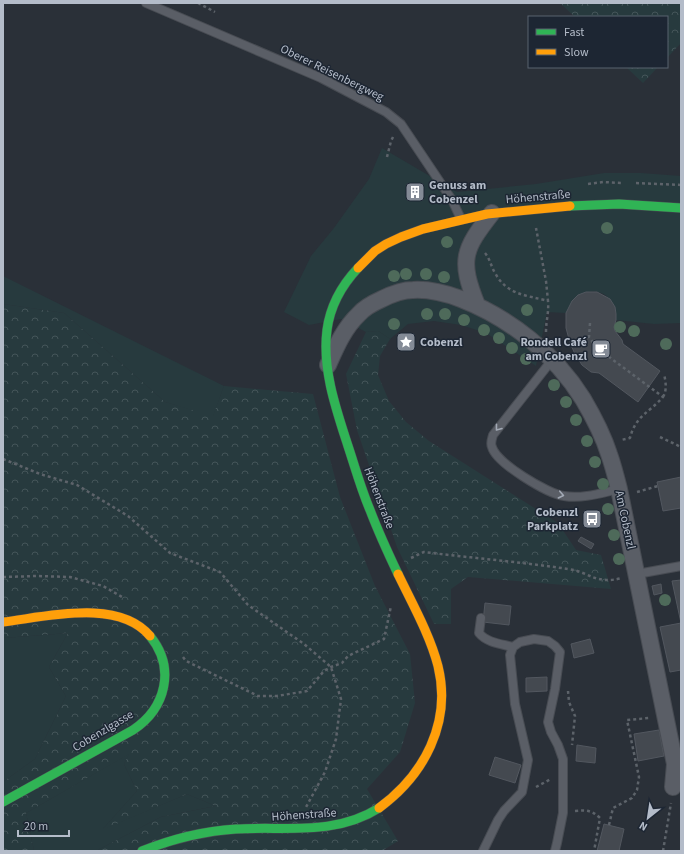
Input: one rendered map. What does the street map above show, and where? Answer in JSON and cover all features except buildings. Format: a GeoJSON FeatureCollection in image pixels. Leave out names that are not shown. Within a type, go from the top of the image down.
{"type":"FeatureCollection","features":[{"type":"Feature","properties":{"kind":"street","name":"Höhenstraße"},"geometry":{"type":"LineString","coordinates":[[142,851],[166,842],[195,834],[230,829],[300,830],[332,827],[347,823],[382,806],[397,794],[409,781],[428,752],[439,720],[441,686],[439,668],[430,642],[376,526],[364,494],[341,424],[327,367],[327,327],[332,312],[345,285],[363,262],[388,243],[402,236],[422,229],[492,213],[609,204],[681,208]]}},
{"type":"Feature","properties":{"kind":"street"},"geometry":{"type":"LineString","coordinates":[[477,305],[467,280],[467,254],[472,239],[492,213]]}},
{"type":"Feature","properties":{"kind":"street","name":"Am Cobenzl"},"geometry":{"type":"LineString","coordinates":[[327,367],[340,337],[358,314],[375,302],[391,294],[414,290],[438,291],[477,305],[516,328],[552,360],[567,377],[592,415],[626,491],[637,574],[675,764],[673,787]]}},
{"type":"Feature","properties":{"kind":"street","name":"Cobenzlgasse"},"geometry":{"type":"LineString","coordinates":[[3,622],[87,614],[121,617],[132,621],[144,629],[155,640],[166,668],[165,683],[161,696],[154,710],[142,723],[100,749],[3,802]]}},
{"type":"Feature","properties":{"kind":"lane","name":"Oberer Reisenbergweg"},"geometry":{"type":"LineString","coordinates":[[146,3],[321,78],[386,112],[401,124],[452,200],[461,220]]}},
{"type":"Feature","properties":{"kind":"lane"},"geometry":{"type":"LineString","coordinates":[[552,360],[493,435],[491,441],[495,453],[506,464],[545,489],[563,496],[585,497],[626,491]]}},
{"type":"Feature","properties":{"kind":"lane"},"geometry":{"type":"LineString","coordinates":[[637,574],[681,566]]}},
{"type":"Feature","properties":{"kind":"lane"},"geometry":{"type":"LineString","coordinates":[[481,618],[480,633],[483,638],[513,647]]}},
{"type":"Feature","properties":{"kind":"lane"},"geometry":{"type":"LineString","coordinates":[[483,851],[498,820],[504,811],[522,792],[528,760],[515,704],[510,655],[513,647],[520,642],[534,639],[548,641],[556,646],[560,652],[555,689],[548,722],[563,759],[563,813],[555,851]]}},
{"type":"Feature","properties":{"kind":"path"},"geometry":{"type":"LineString","coordinates":[[198,3],[214,12]]}},
{"type":"Feature","properties":{"kind":"path"},"geometry":{"type":"LineString","coordinates":[[387,157],[391,141],[401,124]]}},
{"type":"Feature","properties":{"kind":"path"},"geometry":{"type":"LineString","coordinates":[[534,210],[548,301],[549,313],[546,322],[546,333]]}},
{"type":"Feature","properties":{"kind":"path"},"geometry":{"type":"LineString","coordinates":[[482,250],[488,257],[495,273],[504,285],[512,292],[548,301]]}},
{"type":"Feature","properties":{"kind":"path"},"geometry":{"type":"LineString","coordinates":[[590,323],[589,337],[597,348],[663,397]]}},
{"type":"Feature","properties":{"kind":"path"},"geometry":{"type":"LineString","coordinates":[[618,441],[630,438],[632,429],[637,421],[663,397],[666,388],[664,374]]}},
{"type":"Feature","properties":{"kind":"path"},"geometry":{"type":"LineString","coordinates":[[660,437],[681,447]]}},
{"type":"Feature","properties":{"kind":"path"},"geometry":{"type":"LineString","coordinates":[[3,459],[40,474],[77,485],[128,516],[170,553],[220,572],[248,605],[304,644],[331,667],[341,699],[336,739],[325,772],[303,814],[300,830]]}},
{"type":"Feature","properties":{"kind":"path"},"geometry":{"type":"LineString","coordinates":[[626,491],[658,486]]}},
{"type":"Feature","properties":{"kind":"path"},"geometry":{"type":"LineString","coordinates":[[416,556],[424,552],[570,569],[601,580],[614,580]]}},
{"type":"Feature","properties":{"kind":"path"},"geometry":{"type":"LineString","coordinates":[[3,577],[70,577],[103,586],[125,598]]}},
{"type":"Feature","properties":{"kind":"path"},"geometry":{"type":"LineString","coordinates":[[186,661],[258,696],[277,696],[307,691],[324,671],[342,663],[348,656],[384,639],[390,610]]}},
{"type":"Feature","properties":{"kind":"path"},"geometry":{"type":"LineString","coordinates":[[563,759],[571,755],[575,716],[569,702],[568,689]]}},
{"type":"Feature","properties":{"kind":"path"},"geometry":{"type":"LineString","coordinates":[[609,825],[613,808],[632,798],[637,790],[639,777],[627,720],[666,717]]}},
{"type":"Feature","properties":{"kind":"path"},"geometry":{"type":"LineString","coordinates":[[522,792],[555,777],[563,775]]}},
{"type":"Feature","properties":{"kind":"path"},"geometry":{"type":"LineString","coordinates":[[663,851],[673,787]]}},
{"type":"Feature","properties":{"kind":"path"},"geometry":{"type":"LineString","coordinates":[[563,813],[586,810],[594,813],[600,818],[594,851]]}},
{"type":"Feature","properties":{"kind":"green space"},"geometry":{"type":"Polygon","coordinates":[[[560,3],[681,3],[681,43],[668,57],[668,16],[574,16],[560,3]]]}},
{"type":"Feature","properties":{"kind":"green space"},"geometry":{"type":"Polygon","coordinates":[[[627,68],[657,68],[643,83],[627,68]]]}},
{"type":"Feature","properties":{"kind":"green space"},"geometry":{"type":"Polygon","coordinates":[[[382,148],[457,192],[536,184],[604,173],[641,173],[681,176],[681,323],[654,324],[616,320],[614,308],[610,300],[604,294],[588,292],[579,296],[572,303],[566,313],[547,312],[536,366],[486,333],[461,325],[434,321],[408,324],[390,339],[378,331],[366,332],[341,319],[309,325],[284,312],[311,256],[334,228],[369,179],[382,148]]]}},
{"type":"Feature","properties":{"kind":"green space"},"geometry":{"type":"Polygon","coordinates":[[[3,276],[224,386],[213,417],[165,402],[64,313],[3,304],[3,276]]]}},
{"type":"Feature","properties":{"kind":"green space"},"geometry":{"type":"Polygon","coordinates":[[[3,304],[64,313],[165,402],[213,416],[224,386],[313,394],[340,497],[375,586],[410,654],[415,703],[400,752],[367,789],[398,841],[382,851],[96,851],[161,817],[216,806],[187,794],[102,830],[137,791],[124,764],[129,754],[26,813],[34,851],[3,851],[3,782],[35,759],[66,696],[49,667],[68,633],[3,638],[3,304]]]}},
{"type":"Feature","properties":{"kind":"green space"},"geometry":{"type":"Polygon","coordinates":[[[378,331],[390,339],[380,356],[378,375],[389,401],[406,422],[429,441],[558,523],[576,550],[601,555],[611,589],[468,577],[451,589],[451,624],[434,624],[397,547],[357,430],[346,374],[366,332],[378,331]]]}},
{"type":"Feature","properties":{"kind":"green space"},"geometry":{"type":"Polygon","coordinates":[[[68,633],[49,667],[66,696],[35,759],[3,782],[3,638],[68,633]]]}},
{"type":"Feature","properties":{"kind":"green space"},"geometry":{"type":"Polygon","coordinates":[[[130,753],[124,764],[137,791],[103,829],[187,794],[216,806],[161,817],[96,851],[34,851],[26,813],[130,753]]]}},
{"type":"Feature","properties":{"kind":"traffic: fast"},"geometry":{"type":"LineString","coordinates":[[570,206],[619,204],[681,208]]}},
{"type":"Feature","properties":{"kind":"traffic: fast"},"geometry":{"type":"LineString","coordinates":[[358,268],[342,289],[331,313],[327,330],[326,359],[331,389],[361,486],[376,526],[398,574]]}},
{"type":"Feature","properties":{"kind":"traffic: fast"},"geometry":{"type":"LineString","coordinates":[[3,802],[133,730],[153,711],[160,699],[164,687],[165,674],[163,661],[158,648],[150,636]]}},
{"type":"Feature","properties":{"kind":"traffic: fast"},"geometry":{"type":"LineString","coordinates":[[142,851],[176,839],[212,832],[254,828],[309,828],[345,823],[362,817],[379,808]]}},
{"type":"Feature","properties":{"kind":"traffic: slow"},"geometry":{"type":"LineString","coordinates":[[358,268],[375,251],[386,244],[423,229],[487,214],[570,206]]}},
{"type":"Feature","properties":{"kind":"traffic: slow"},"geometry":{"type":"LineString","coordinates":[[379,808],[395,795],[421,764],[431,746],[441,708],[441,687],[435,654],[398,574]]}},
{"type":"Feature","properties":{"kind":"traffic: slow"},"geometry":{"type":"LineString","coordinates":[[3,622],[60,614],[101,614],[120,617],[136,624],[150,636]]}},
{"type":"Feature","properties":{"kind":"place","name":"Genuss am Cobenzel"},"geometry":{"type":"Point","coordinates":[415,192]}},
{"type":"Feature","properties":{"kind":"place","name":"Cobenzl"},"geometry":{"type":"Point","coordinates":[406,342]}},
{"type":"Feature","properties":{"kind":"place","name":"Rondell Café am Cobenzl"},"geometry":{"type":"Point","coordinates":[601,349]}},
{"type":"Feature","properties":{"kind":"place","name":"Cobenzl Parkplatz"},"geometry":{"type":"Point","coordinates":[592,519]}}]}
